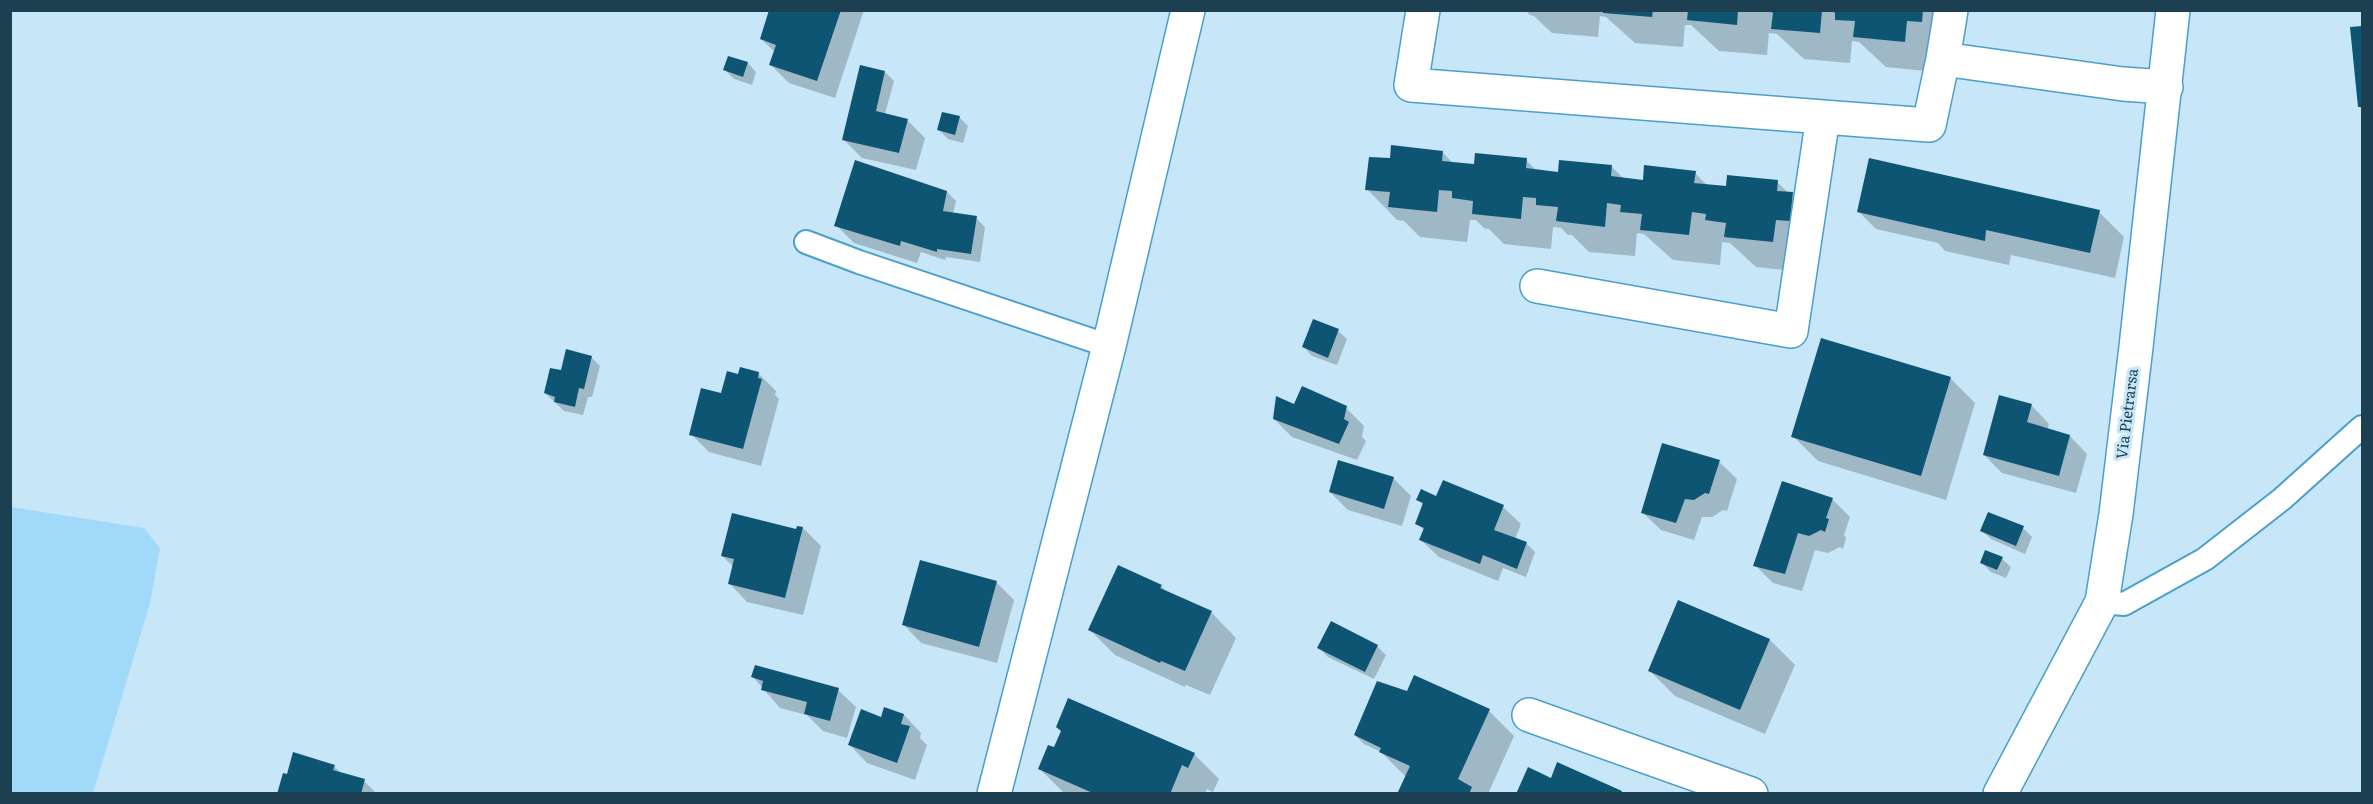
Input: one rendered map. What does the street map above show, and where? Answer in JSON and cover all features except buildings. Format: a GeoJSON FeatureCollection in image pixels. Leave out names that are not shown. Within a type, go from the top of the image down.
{"type":"FeatureCollection","features":[{"type":"Feature","properties":{"kind":"street"},"geometry":{"type":"LineString","coordinates":[[994,794],[1109,346],[1188,10]]}},
{"type":"Feature","properties":{"kind":"street"},"geometry":{"type":"LineString","coordinates":[[1423,10],[1411,85],[1929,125],[1951,10]]}},
{"type":"Feature","properties":{"kind":"street","name":"Via Pietrarsa"},"geometry":{"type":"LineString","coordinates":[[2000,794],[2102,602],[2116,514],[2173,10]]}},
{"type":"Feature","properties":{"kind":"street"},"geometry":{"type":"LineString","coordinates":[[1943,59],[2123,84],[2166,87]]}},
{"type":"Feature","properties":{"kind":"street"},"geometry":{"type":"LineString","coordinates":[[1537,286],[1791,331],[1823,117]]}},
{"type":"Feature","properties":{"kind":"street"},"geometry":{"type":"LineString","coordinates":[[1529,715],[1750,794]]}},
{"type":"Feature","properties":{"kind":"lane"},"geometry":{"type":"LineString","coordinates":[[806,242],[1109,346]]}},
{"type":"Feature","properties":{"kind":"lane"},"geometry":{"type":"LineString","coordinates":[[2102,602],[2124,604],[2205,559],[2282,500],[2362,427]]}},
{"type":"Feature","properties":{"kind":"shaded area"},"geometry":{"type":"Polygon","coordinates":[[[11,507],[144,528],[160,548],[150,603],[93,793],[11,793],[11,507]]]}}]}
